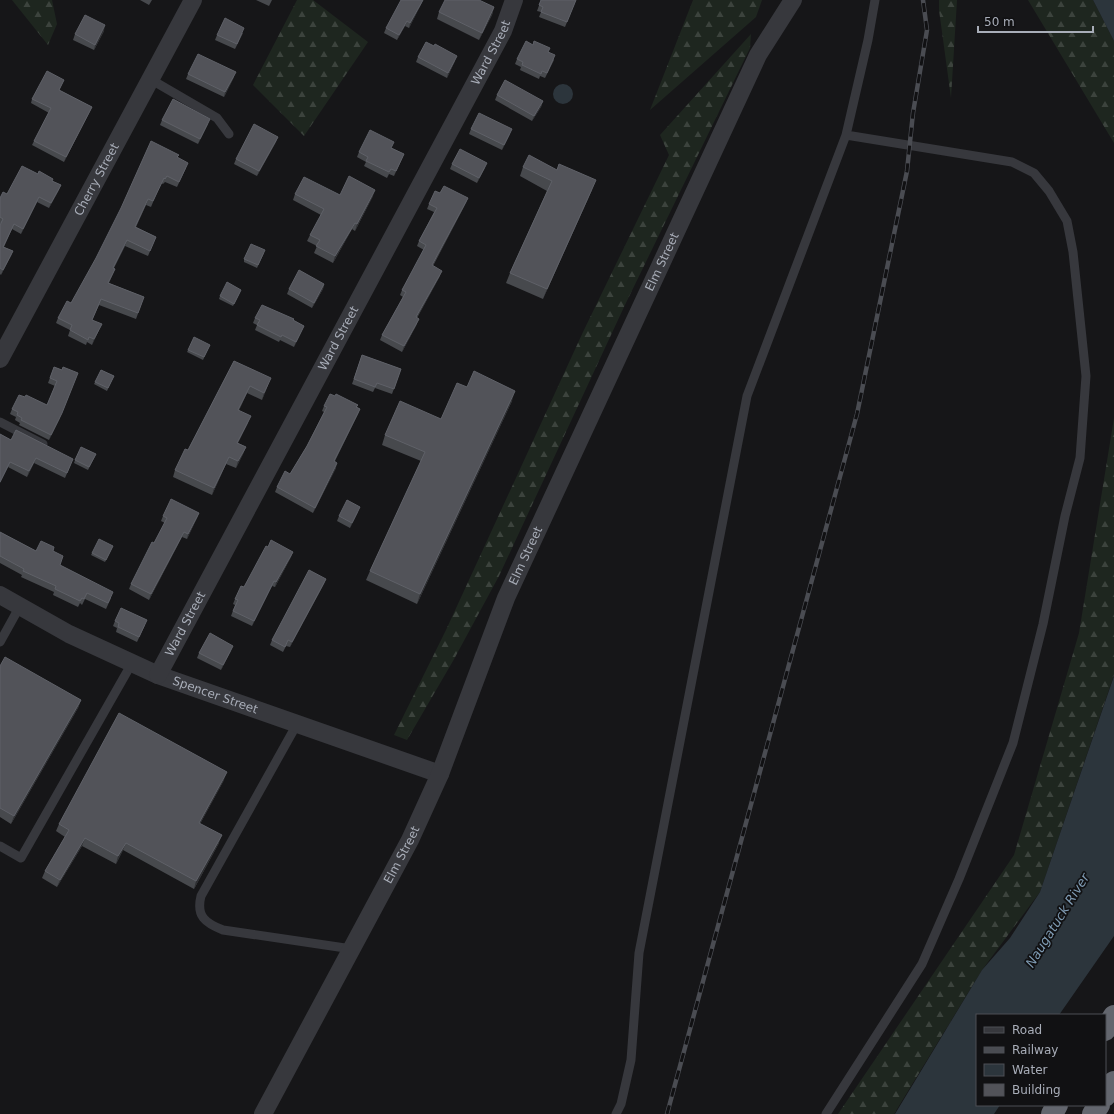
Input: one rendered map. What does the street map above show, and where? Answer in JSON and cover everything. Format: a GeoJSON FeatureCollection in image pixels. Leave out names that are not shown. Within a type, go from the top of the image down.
{"type":"FeatureCollection","features":[{"type":"Feature","properties":{"kind":"highway"},"geometry":{"type":"LineString","coordinates":[[1106,1028],[1114,1016]]}},
{"type":"Feature","properties":{"kind":"highway"},"geometry":{"type":"LineString","coordinates":[[1106,1094],[1114,1082]]}},
{"type":"Feature","properties":{"kind":"street","name":"Cherry Street"},"geometry":{"type":"LineString","coordinates":[[0,359],[193,0]]}},
{"type":"Feature","properties":{"kind":"street","name":"Ward Street"},"geometry":{"type":"LineString","coordinates":[[158,675],[503,31],[514,0]]}},
{"type":"Feature","properties":{"kind":"street","name":"Elm Street"},"geometry":{"type":"LineString","coordinates":[[263,1114],[410,840],[440,774],[506,598],[758,55],[793,0]]}},
{"type":"Feature","properties":{"kind":"street","name":"Spencer Street"},"geometry":{"type":"LineString","coordinates":[[0,595],[69,634],[158,675],[440,774]]}},
{"type":"Feature","properties":{"kind":"lane"},"geometry":{"type":"LineString","coordinates":[[616,1114],[621,1104],[631,1060],[639,953],[747,396],[846,135],[868,40],[875,0]]}},
{"type":"Feature","properties":{"kind":"lane"},"geometry":{"type":"LineString","coordinates":[[150,79],[217,118],[228,134]]}},
{"type":"Feature","properties":{"kind":"lane"},"geometry":{"type":"LineString","coordinates":[[826,1114],[922,964],[959,879],[1012,743],[1043,624],[1065,516],[1080,458],[1086,376],[1074,252],[1067,221],[1049,191],[1034,173],[1012,162],[846,135]]}},
{"type":"Feature","properties":{"kind":"lane"},"geometry":{"type":"LineString","coordinates":[[0,422],[49,447]]}},
{"type":"Feature","properties":{"kind":"lane"},"geometry":{"type":"LineString","coordinates":[[0,642],[20,606]]}},
{"type":"Feature","properties":{"kind":"lane"},"geometry":{"type":"LineString","coordinates":[[0,846],[21,858],[132,663]]}},
{"type":"Feature","properties":{"kind":"lane"},"geometry":{"type":"LineString","coordinates":[[297,724],[201,896],[199,906],[202,917],[212,926],[223,930],[352,949]]}},
{"type":"Feature","properties":{"kind":"green space"},"geometry":{"type":"Polygon","coordinates":[[[12,0],[52,0],[57,24],[48,45],[12,0]]]}},
{"type":"Feature","properties":{"kind":"green space"},"geometry":{"type":"Polygon","coordinates":[[[297,0],[313,0],[368,42],[304,136],[253,85],[297,0]]]}},
{"type":"Feature","properties":{"kind":"green space"},"geometry":{"type":"Polygon","coordinates":[[[693,0],[762,0],[756,17],[650,110],[693,0]]]}},
{"type":"Feature","properties":{"kind":"green space"},"geometry":{"type":"Polygon","coordinates":[[[939,0],[957,0],[951,98],[939,10],[939,0]]]}},
{"type":"Feature","properties":{"kind":"green space"},"geometry":{"type":"Polygon","coordinates":[[[1028,0],[1093,0],[1114,41],[1114,143],[1028,0]]]}},
{"type":"Feature","properties":{"kind":"green space"},"geometry":{"type":"Polygon","coordinates":[[[751,34],[750,48],[624,307],[499,576],[453,661],[407,740],[394,735],[446,630],[583,332],[669,155],[660,135],[751,34]]]}},
{"type":"Feature","properties":{"kind":"green space"},"geometry":{"type":"Polygon","coordinates":[[[1114,418],[1114,675],[1040,892],[982,970],[894,1114],[838,1114],[1014,855],[1079,633],[1114,418]]]}},
{"type":"Feature","properties":{"kind":"water"},"geometry":{"type":"Polygon","coordinates":[[[1093,0],[1114,0],[1114,41],[1093,0]]]}},
{"type":"Feature","properties":{"kind":"water"},"geometry":{"type":"Polygon","coordinates":[[[563,84],[570,87],[573,94],[570,101],[563,104],[556,101],[553,94],[556,87],[563,84]]]}},
{"type":"Feature","properties":{"kind":"water","name":"Naugatuck River"},"geometry":{"type":"Polygon","coordinates":[[[1114,676],[1114,936],[1060,1014],[976,1014],[976,1106],[999,1106],[994,1114],[895,1114],[982,970],[1010,938],[1040,892],[1114,676]]]}},
{"type":"Feature","properties":{"kind":"building"},"geometry":{"type":"Polygon","coordinates":[[[401,0],[423,0],[410,23],[407,21],[399,35],[386,28],[401,0]]]}},
{"type":"Feature","properties":{"kind":"building"},"geometry":{"type":"Polygon","coordinates":[[[445,0],[479,0],[494,7],[482,33],[439,12],[445,0]]]}},
{"type":"Feature","properties":{"kind":"building"},"geometry":{"type":"Polygon","coordinates":[[[541,0],[576,0],[567,22],[541,12],[543,7],[539,5],[541,0]]]}},
{"type":"Feature","properties":{"kind":"building"},"geometry":{"type":"Polygon","coordinates":[[[85,15],[105,25],[95,45],[75,34],[85,15]]]}},
{"type":"Feature","properties":{"kind":"building"},"geometry":{"type":"Polygon","coordinates":[[[225,18],[244,28],[237,44],[217,35],[225,18]]]}},
{"type":"Feature","properties":{"kind":"building"},"geometry":{"type":"Polygon","coordinates":[[[526,41],[533,45],[534,41],[550,48],[548,52],[555,55],[547,73],[542,71],[541,74],[522,65],[523,62],[517,59],[526,41]]]}},
{"type":"Feature","properties":{"kind":"building"},"geometry":{"type":"Polygon","coordinates":[[[426,42],[434,46],[435,44],[457,56],[448,73],[418,57],[426,42]]]}},
{"type":"Feature","properties":{"kind":"building"},"geometry":{"type":"Polygon","coordinates":[[[198,54],[236,72],[225,92],[188,74],[198,54]]]}},
{"type":"Feature","properties":{"kind":"building"},"geometry":{"type":"Polygon","coordinates":[[[47,71],[64,80],[59,90],[92,107],[66,157],[34,141],[51,108],[32,99],[47,71]]]}},
{"type":"Feature","properties":{"kind":"building"},"geometry":{"type":"Polygon","coordinates":[[[505,80],[543,101],[534,116],[497,95],[505,80]]]}},
{"type":"Feature","properties":{"kind":"building"},"geometry":{"type":"Polygon","coordinates":[[[173,99],[210,119],[200,139],[162,120],[173,99]]]}},
{"type":"Feature","properties":{"kind":"building"},"geometry":{"type":"Polygon","coordinates":[[[479,113],[512,129],[504,145],[471,129],[479,113]]]}},
{"type":"Feature","properties":{"kind":"building"},"geometry":{"type":"Polygon","coordinates":[[[254,124],[278,137],[259,171],[236,159],[254,124]]]}},
{"type":"Feature","properties":{"kind":"building"},"geometry":{"type":"Polygon","coordinates":[[[370,130],[394,142],[391,148],[404,154],[396,171],[391,169],[389,172],[366,161],[368,157],[359,152],[370,130]]]}},
{"type":"Feature","properties":{"kind":"building"},"geometry":{"type":"Polygon","coordinates":[[[151,141],[179,155],[177,157],[188,163],[179,182],[167,176],[165,179],[164,178],[153,201],[148,199],[135,227],[156,237],[150,251],[127,240],[113,268],[115,269],[108,283],[144,297],[138,313],[101,299],[92,320],[102,324],[94,339],[89,337],[88,340],[70,330],[72,325],[58,318],[67,301],[71,303],[96,258],[121,208],[151,141]]]}},
{"type":"Feature","properties":{"kind":"building"},"geometry":{"type":"Polygon","coordinates":[[[460,149],[487,163],[479,178],[452,164],[460,149]]]}},
{"type":"Feature","properties":{"kind":"building"},"geometry":{"type":"Polygon","coordinates":[[[529,155],[557,170],[559,164],[596,180],[547,289],[510,273],[552,181],[523,167],[529,155]]]}},
{"type":"Feature","properties":{"kind":"building"},"geometry":{"type":"Polygon","coordinates":[[[22,166],[38,174],[39,171],[53,179],[52,181],[61,185],[51,203],[39,197],[23,229],[14,224],[3,247],[13,251],[3,270],[0,268],[0,225],[3,219],[0,217],[0,198],[3,192],[7,194],[22,166]]]}},
{"type":"Feature","properties":{"kind":"building"},"geometry":{"type":"Polygon","coordinates":[[[349,176],[375,190],[357,224],[355,223],[335,256],[316,246],[320,240],[310,235],[324,209],[295,194],[304,177],[340,195],[349,176]]]}},
{"type":"Feature","properties":{"kind":"building"},"geometry":{"type":"Polygon","coordinates":[[[444,186],[468,198],[432,265],[442,271],[416,317],[419,319],[404,346],[382,335],[406,292],[402,290],[426,245],[419,241],[437,208],[429,204],[435,191],[440,193],[444,186]]]}},
{"type":"Feature","properties":{"kind":"building"},"geometry":{"type":"Polygon","coordinates":[[[251,244],[265,250],[258,265],[244,259],[251,244]]]}},
{"type":"Feature","properties":{"kind":"building"},"geometry":{"type":"Polygon","coordinates":[[[299,270],[324,284],[314,303],[289,289],[299,270]]]}},
{"type":"Feature","properties":{"kind":"building"},"geometry":{"type":"Polygon","coordinates":[[[227,282],[241,290],[234,304],[220,296],[227,282]]]}},
{"type":"Feature","properties":{"kind":"building"},"geometry":{"type":"Polygon","coordinates":[[[262,305],[294,319],[293,320],[304,326],[296,342],[282,335],[281,337],[257,325],[260,320],[255,318],[262,305]]]}},
{"type":"Feature","properties":{"kind":"building"},"geometry":{"type":"Polygon","coordinates":[[[194,337],[210,345],[204,357],[188,350],[194,337]]]}},
{"type":"Feature","properties":{"kind":"building"},"geometry":{"type":"Polygon","coordinates":[[[362,355],[401,369],[394,389],[377,383],[375,387],[354,379],[362,355]]]}},
{"type":"Feature","properties":{"kind":"building"},"geometry":{"type":"Polygon","coordinates":[[[234,361],[271,378],[264,393],[250,386],[238,410],[251,416],[237,443],[246,447],[238,461],[229,457],[214,488],[175,470],[185,449],[188,450],[234,361]]]}},
{"type":"Feature","properties":{"kind":"building"},"geometry":{"type":"Polygon","coordinates":[[[54,367],[62,370],[63,367],[78,373],[62,413],[51,435],[21,420],[22,418],[17,415],[18,412],[12,409],[19,395],[25,397],[26,395],[47,405],[57,381],[50,378],[54,367]]]}},
{"type":"Feature","properties":{"kind":"building"},"geometry":{"type":"Polygon","coordinates":[[[101,370],[114,376],[108,388],[95,382],[101,370]]]}},
{"type":"Feature","properties":{"kind":"building"},"geometry":{"type":"Polygon","coordinates":[[[474,371],[515,391],[420,594],[370,571],[425,452],[385,435],[400,401],[441,419],[457,383],[467,387],[474,371]]]}},
{"type":"Feature","properties":{"kind":"building"},"geometry":{"type":"Polygon","coordinates":[[[330,394],[335,396],[336,394],[358,405],[356,407],[360,409],[334,461],[337,463],[315,508],[277,487],[285,471],[290,474],[307,446],[327,407],[324,406],[330,394]]]}},
{"type":"Feature","properties":{"kind":"building"},"geometry":{"type":"Polygon","coordinates":[[[16,430],[73,459],[67,473],[36,458],[29,471],[10,462],[0,482],[0,434],[11,440],[16,430]]]}},
{"type":"Feature","properties":{"kind":"building"},"geometry":{"type":"Polygon","coordinates":[[[81,447],[96,454],[89,467],[75,460],[81,447]]]}},
{"type":"Feature","properties":{"kind":"building"},"geometry":{"type":"Polygon","coordinates":[[[171,499],[199,513],[188,534],[184,532],[151,594],[131,584],[152,542],[154,543],[167,518],[163,516],[171,499]]]}},
{"type":"Feature","properties":{"kind":"building"},"geometry":{"type":"Polygon","coordinates":[[[347,500],[360,507],[352,523],[339,516],[347,500]]]}},
{"type":"Feature","properties":{"kind":"building"},"geometry":{"type":"Polygon","coordinates":[[[0,532],[36,551],[41,541],[54,547],[53,551],[63,556],[60,565],[113,592],[108,603],[87,593],[84,599],[82,598],[80,601],[55,589],[56,586],[23,571],[24,569],[0,556],[0,532]]]}},
{"type":"Feature","properties":{"kind":"building"},"geometry":{"type":"Polygon","coordinates":[[[99,539],[113,546],[106,560],[92,553],[99,539]]]}},
{"type":"Feature","properties":{"kind":"building"},"geometry":{"type":"Polygon","coordinates":[[[271,540],[293,552],[276,582],[274,581],[254,621],[233,611],[238,600],[235,599],[241,586],[244,587],[266,546],[268,547],[271,540]]]}},
{"type":"Feature","properties":{"kind":"building"},"geometry":{"type":"Polygon","coordinates":[[[309,570],[326,579],[292,642],[288,640],[285,647],[272,640],[309,570]]]}},
{"type":"Feature","properties":{"kind":"building"},"geometry":{"type":"Polygon","coordinates":[[[121,608],[147,620],[139,637],[118,627],[119,623],[115,621],[121,608]]]}},
{"type":"Feature","properties":{"kind":"building"},"geometry":{"type":"Polygon","coordinates":[[[210,633],[233,646],[223,665],[199,653],[210,633]]]}},
{"type":"Feature","properties":{"kind":"building"},"geometry":{"type":"Polygon","coordinates":[[[5,657],[81,700],[14,816],[0,808],[0,666],[5,657]]]}},
{"type":"Feature","properties":{"kind":"building"},"geometry":{"type":"Polygon","coordinates":[[[119,713],[227,772],[199,823],[222,835],[196,881],[126,843],[118,856],[85,838],[60,880],[45,871],[69,830],[59,824],[119,713]]]}},
{"type":"Feature","properties":{"kind":"railway"},"geometry":{"type":"LineString","coordinates":[[667,1114],[857,414],[907,171],[913,113],[927,30],[923,0]]}}]}
